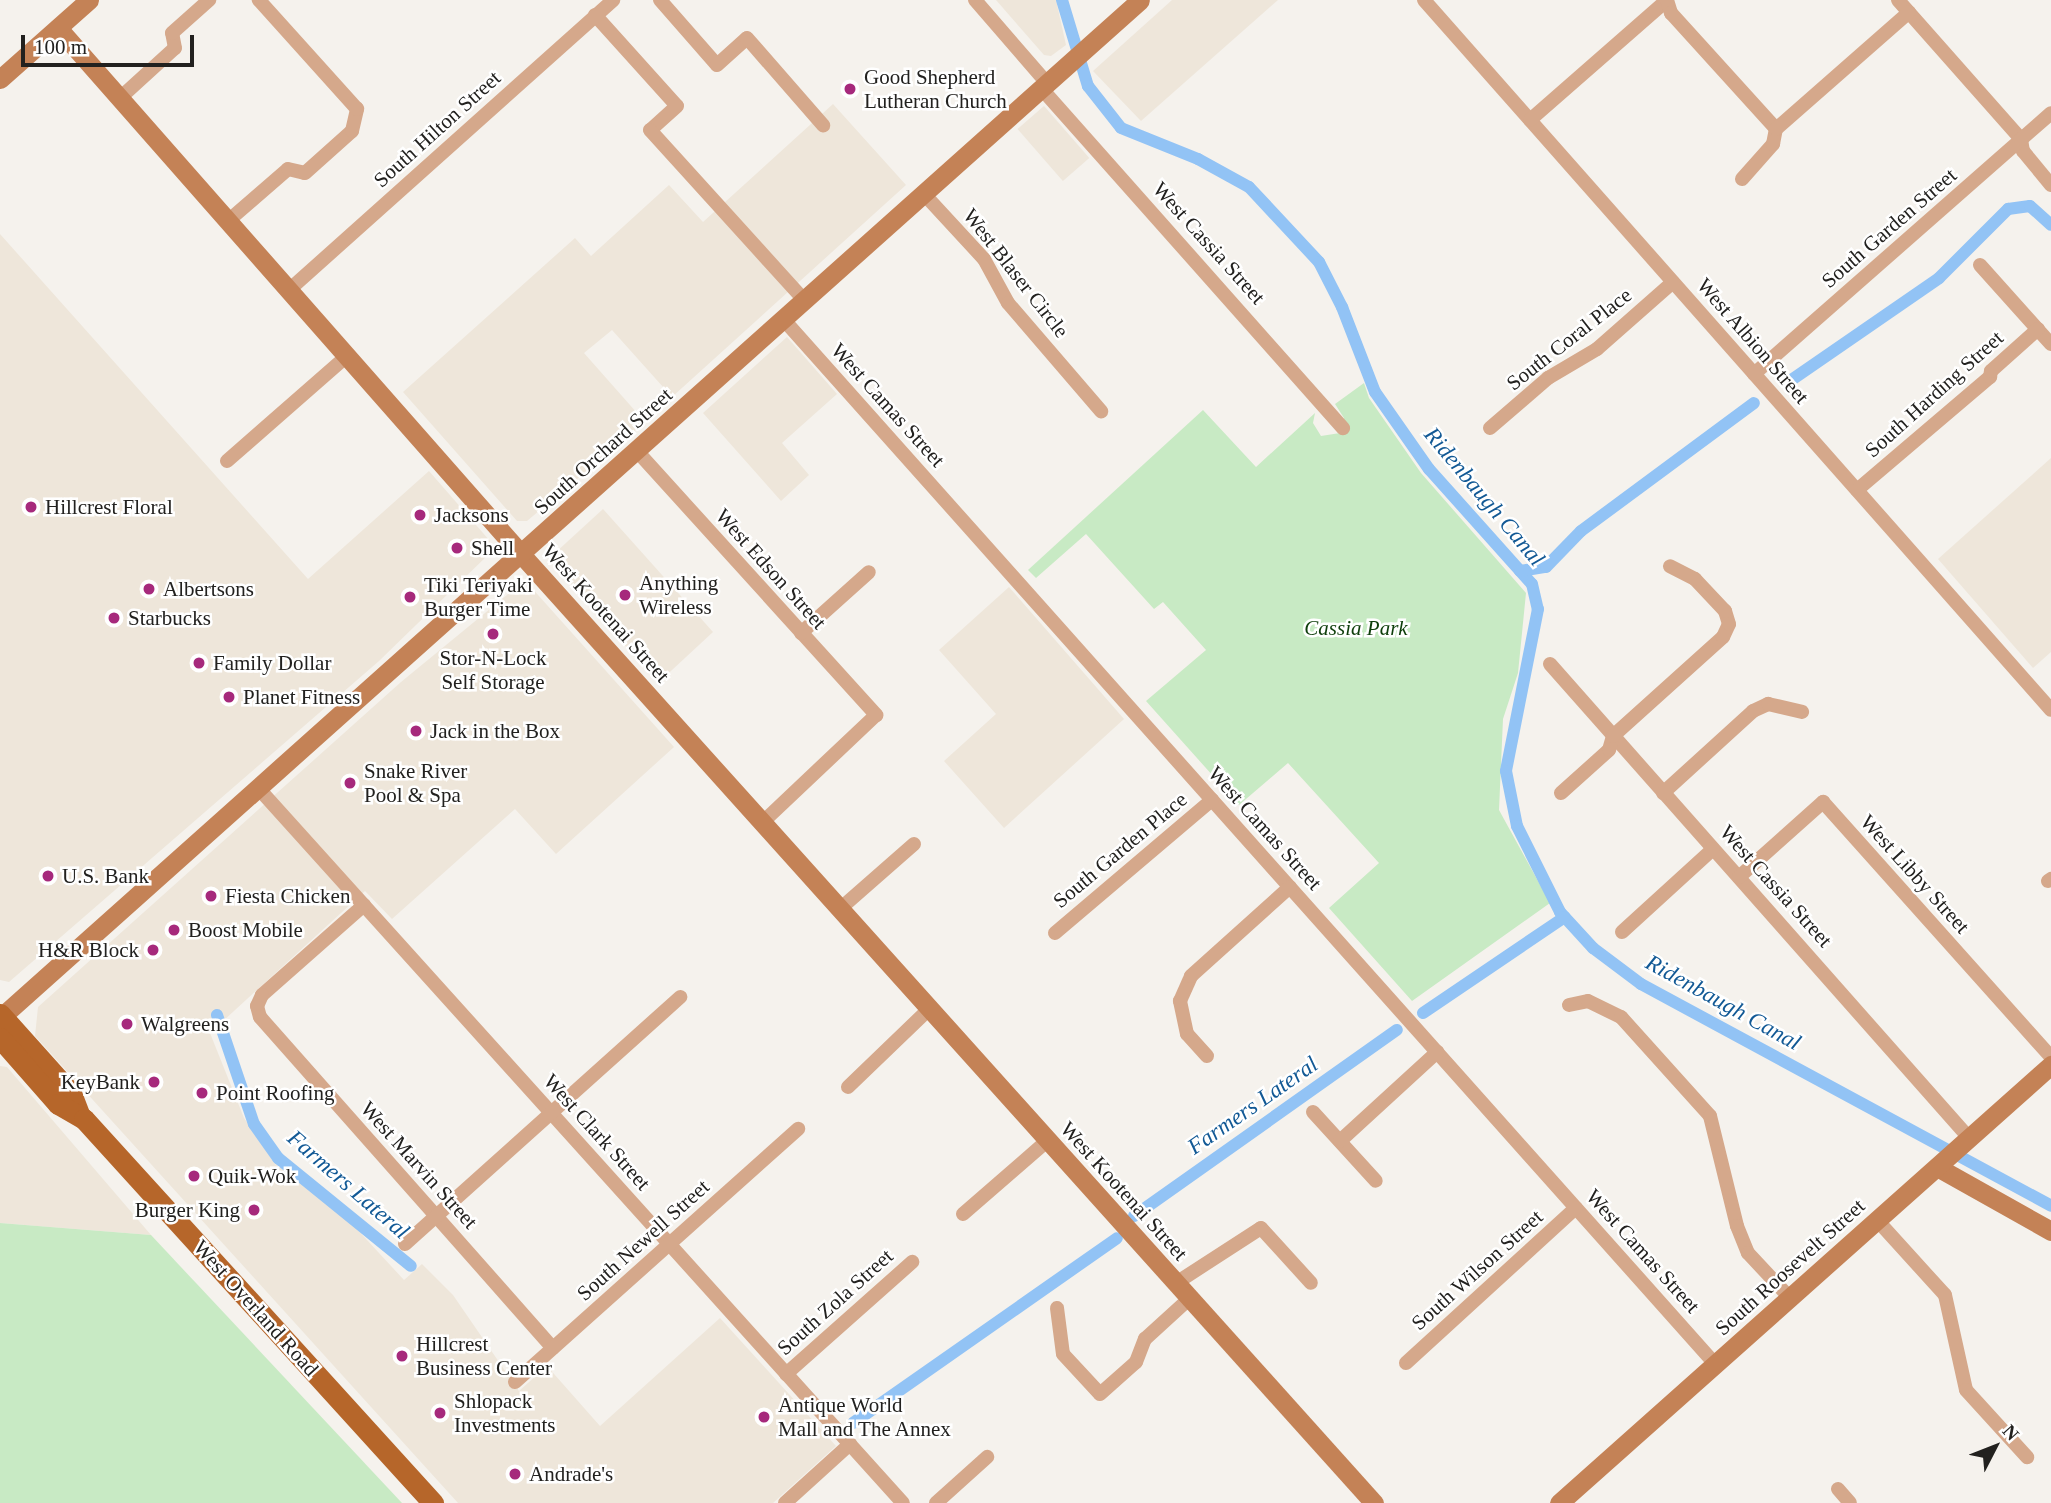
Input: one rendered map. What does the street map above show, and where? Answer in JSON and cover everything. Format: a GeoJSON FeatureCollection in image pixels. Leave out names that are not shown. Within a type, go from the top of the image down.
{"type":"FeatureCollection","features":[{"type":"Feature","properties":{"kind":"main road","name":"West Overland Road"},"geometry":{"type":"LineString","coordinates":[[1,1016],[71,1093],[79,1114],[433,1503]]}},
{"type":"Feature","properties":{"kind":"main road","name":"West Overland Road"},"geometry":{"type":"LineString","coordinates":[[0,1038],[58,1104],[79,1114]]}},
{"type":"Feature","properties":{"kind":"street"},"geometry":{"type":"LineString","coordinates":[[0,79],[89,0]]}},
{"type":"Feature","properties":{"kind":"street"},"geometry":{"type":"LineString","coordinates":[[120,98],[175,48],[172,33],[209,0]]}},
{"type":"Feature","properties":{"kind":"street"},"geometry":{"type":"LineString","coordinates":[[228,221],[288,169],[305,173],[352,131],[356,109],[259,0]]}},
{"type":"Feature","properties":{"kind":"street","name":"South Hilton Street"},"geometry":{"type":"LineString","coordinates":[[289,290],[613,0]]}},
{"type":"Feature","properties":{"kind":"street"},"geometry":{"type":"LineString","coordinates":[[660,0],[717,65],[747,38],[823,125]]}},
{"type":"Feature","properties":{"kind":"street","name":"West Cassia Street"},"geometry":{"type":"LineString","coordinates":[[975,0],[1044,85],[1343,428]]}},
{"type":"Feature","properties":{"kind":"street","name":"South Orchard Street"},"geometry":{"type":"LineString","coordinates":[[1,1016],[260,790],[1140,0]]}},
{"type":"Feature","properties":{"kind":"street","name":"West Albion Street"},"geometry":{"type":"LineString","coordinates":[[1424,0],[2051,710]]}},
{"type":"Feature","properties":{"kind":"street"},"geometry":{"type":"LineString","coordinates":[[1530,120],[1667,0],[1671,13],[1776,129]]}},
{"type":"Feature","properties":{"kind":"street"},"geometry":{"type":"LineString","coordinates":[[1898,0],[2021,139],[2022,151],[2051,185]]}},
{"type":"Feature","properties":{"kind":"street"},"geometry":{"type":"LineString","coordinates":[[1742,179],[1773,144],[1776,129],[1909,12]]}},
{"type":"Feature","properties":{"kind":"street"},"geometry":{"type":"LineString","coordinates":[[596,15],[677,106],[650,130],[804,301]]}},
{"type":"Feature","properties":{"kind":"street","name":"West Kootenai Street"},"geometry":{"type":"LineString","coordinates":[[58,27],[521,554],[1374,1503]]}},
{"type":"Feature","properties":{"kind":"street","name":"South Garden Street"},"geometry":{"type":"LineString","coordinates":[[1754,374],[2051,113]]}},
{"type":"Feature","properties":{"kind":"street","name":"West Blaser Circle"},"geometry":{"type":"LineString","coordinates":[[924,194],[984,260],[1008,303],[1101,411]]}},
{"type":"Feature","properties":{"kind":"street"},"geometry":{"type":"LineString","coordinates":[[1980,265],[2051,344]]}},
{"type":"Feature","properties":{"kind":"street","name":"South Coral Place"},"geometry":{"type":"LineString","coordinates":[[1490,428],[1548,378],[1597,349],[1673,282]]}},
{"type":"Feature","properties":{"kind":"street","name":"West Camas Street"},"geometry":{"type":"LineString","coordinates":[[784,320],[1290,887],[1434,1055],[1576,1208],[1715,1364]]}},
{"type":"Feature","properties":{"kind":"street","name":"South Harding Street"},"geometry":{"type":"LineString","coordinates":[[1857,490],[1990,377],[1991,371],[2038,330]]}},
{"type":"Feature","properties":{"kind":"street"},"geometry":{"type":"LineString","coordinates":[[227,461],[347,356]]}},
{"type":"Feature","properties":{"kind":"street","name":"West Edson Street"},"geometry":{"type":"LineString","coordinates":[[636,450],[876,715],[763,821]]}},
{"type":"Feature","properties":{"kind":"street"},"geometry":{"type":"LineString","coordinates":[[1561,793],[1609,750],[1613,736],[1723,636],[1729,624],[1725,611],[1695,579],[1671,566]]}},
{"type":"Feature","properties":{"kind":"street"},"geometry":{"type":"LineString","coordinates":[[801,633],[869,572]]}},
{"type":"Feature","properties":{"kind":"street","name":"West Cassia Street"},"geometry":{"type":"LineString","coordinates":[[1549,664],[1739,877],[1953,1153],[2051,1231]]}},
{"type":"Feature","properties":{"kind":"street"},"geometry":{"type":"LineString","coordinates":[[1663,793],[1753,710],[1768,704],[1802,712]]}},
{"type":"Feature","properties":{"kind":"street","name":"West Clark Street"},"geometry":{"type":"LineString","coordinates":[[260,790],[903,1503]]}},
{"type":"Feature","properties":{"kind":"street","name":"South Garden Place"},"geometry":{"type":"LineString","coordinates":[[1055,933],[1212,800]]}},
{"type":"Feature","properties":{"kind":"street","name":"West Libby Street"},"geometry":{"type":"LineString","coordinates":[[1739,877],[1823,802],[2051,1057]]}},
{"type":"Feature","properties":{"kind":"street"},"geometry":{"type":"LineString","coordinates":[[841,908],[914,844]]}},
{"type":"Feature","properties":{"kind":"street"},"geometry":{"type":"LineString","coordinates":[[1622,932],[1713,849]]}},
{"type":"Feature","properties":{"kind":"street"},"geometry":{"type":"LineString","coordinates":[[1207,1056],[1187,1034],[1180,1001],[1191,976],[1290,887]]}},
{"type":"Feature","properties":{"kind":"street","name":"West Marvin Street"},"geometry":{"type":"LineString","coordinates":[[363,905],[262,995],[257,1006],[260,1017],[553,1348]]}},
{"type":"Feature","properties":{"kind":"street"},"geometry":{"type":"LineString","coordinates":[[405,1244],[680,997]]}},
{"type":"Feature","properties":{"kind":"street"},"geometry":{"type":"LineString","coordinates":[[1569,1005],[1588,1001],[1621,1017],[1710,1115],[1748,1253],[1789,1297]]}},
{"type":"Feature","properties":{"kind":"street"},"geometry":{"type":"LineString","coordinates":[[848,1087],[930,1008]]}},
{"type":"Feature","properties":{"kind":"street"},"geometry":{"type":"LineString","coordinates":[[1340,1141],[1434,1055]]}},
{"type":"Feature","properties":{"kind":"street","name":"South Roosevelt Street"},"geometry":{"type":"LineString","coordinates":[[1559,1503],[2051,1065]]}},
{"type":"Feature","properties":{"kind":"street"},"geometry":{"type":"LineString","coordinates":[[1313,1112],[1376,1181]]}},
{"type":"Feature","properties":{"kind":"street","name":"South Newell Street"},"geometry":{"type":"LineString","coordinates":[[515,1382],[798,1129]]}},
{"type":"Feature","properties":{"kind":"street"},"geometry":{"type":"LineString","coordinates":[[963,1214],[1048,1140]]}},
{"type":"Feature","properties":{"kind":"street","name":"South Wilson Street"},"geometry":{"type":"LineString","coordinates":[[1406,1363],[1576,1208]]}},
{"type":"Feature","properties":{"kind":"street"},"geometry":{"type":"LineString","coordinates":[[1877,1220],[1945,1295],[1966,1390],[2027,1457]]}},
{"type":"Feature","properties":{"kind":"street"},"geometry":{"type":"LineString","coordinates":[[1176,1283],[1261,1228],[1311,1283]]}},
{"type":"Feature","properties":{"kind":"street","name":"South Zola Street"},"geometry":{"type":"LineString","coordinates":[[786,1374],[912,1262]]}},
{"type":"Feature","properties":{"kind":"street"},"geometry":{"type":"LineString","coordinates":[[1057,1308],[1063,1354],[1100,1394],[1136,1362],[1145,1339],[1190,1298]]}},
{"type":"Feature","properties":{"kind":"street"},"geometry":{"type":"LineString","coordinates":[[785,1503],[850,1444]]}},
{"type":"Feature","properties":{"kind":"street"},"geometry":{"type":"LineString","coordinates":[[936,1503],[987,1457]]}},
{"type":"Feature","properties":{"kind":"street"},"geometry":{"type":"LineString","coordinates":[[1838,1489],[1850,1503]]}},
{"type":"Feature","properties":{"kind":"shaded area"},"geometry":{"type":"Polygon","coordinates":[[[996,0],[1056,0],[1066,45],[1051,56],[1044,55],[996,0]]]}},
{"type":"Feature","properties":{"kind":"shaded area"},"geometry":{"type":"Polygon","coordinates":[[[1172,0],[1278,0],[1141,121],[1093,71],[1172,0]]]}},
{"type":"Feature","properties":{"kind":"shaded area"},"geometry":{"type":"Polygon","coordinates":[[[833,104],[906,185],[672,397],[612,330],[584,353],[645,422],[527,521],[517,521],[403,392],[575,238],[591,256],[669,185],[703,222],[833,104]]]}},
{"type":"Feature","properties":{"kind":"shaded area"},"geometry":{"type":"Polygon","coordinates":[[[1044,106],[1089,158],[1063,181],[1018,129],[1044,106]]]}},
{"type":"Feature","properties":{"kind":"shaded area"},"geometry":{"type":"Polygon","coordinates":[[[0,234],[308,579],[429,471],[490,541],[489,554],[379,661],[9,982],[0,980],[0,234]]]}},
{"type":"Feature","properties":{"kind":"shaded area"},"geometry":{"type":"Polygon","coordinates":[[[787,337],[837,394],[782,443],[809,475],[781,501],[703,413],[787,337]]]}},
{"type":"Feature","properties":{"kind":"shaded area"},"geometry":{"type":"Polygon","coordinates":[[[2051,458],[2051,652],[2033,668],[1938,559],[2051,458]]]}},
{"type":"Feature","properties":{"kind":"shaded area"},"geometry":{"type":"Polygon","coordinates":[[[603,509],[713,632],[658,683],[554,565],[555,553],[603,509]]]}},
{"type":"Feature","properties":{"kind":"shaded area"},"geometry":{"type":"Polygon","coordinates":[[[519,585],[530,586],[674,747],[556,854],[515,809],[392,919],[365,891],[210,1033],[244,1118],[275,1164],[342,1213],[404,1280],[422,1264],[453,1295],[519,1391],[547,1366],[600,1426],[720,1318],[836,1446],[773,1503],[458,1503],[35,1036],[38,1007],[401,682],[519,585]]]}},
{"type":"Feature","properties":{"kind":"shaded area"},"geometry":{"type":"Polygon","coordinates":[[[1009,587],[1124,719],[1004,828],[944,761],[996,714],[939,650],[1009,587]]]}},
{"type":"Feature","properties":{"kind":"shaded area"},"geometry":{"type":"Polygon","coordinates":[[[0,1066],[7,1067],[151,1235],[0,1223],[0,1066]]]}},
{"type":"Feature","properties":{"kind":"green space","name":"Cassia Park"},"geometry":{"type":"Polygon","coordinates":[[[1364,383],[1369,398],[1421,473],[1526,593],[1518,673],[1503,719],[1499,810],[1550,903],[1412,1001],[1329,908],[1379,863],[1288,763],[1239,805],[1146,701],[1206,650],[1163,602],[1154,609],[1086,534],[1036,578],[1028,570],[1203,410],[1256,467],[1315,413],[1313,423],[1321,436],[1340,433],[1344,418],[1335,404],[1364,383]]]}},
{"type":"Feature","properties":{"kind":"green space"},"geometry":{"type":"Polygon","coordinates":[[[0,1223],[151,1235],[402,1503],[0,1503],[0,1223]]]}},
{"type":"Feature","properties":{"kind":"waterway","name":"Ridenbaugh Canal"},"geometry":{"type":"LineString","coordinates":[[1062,0],[1088,86],[1121,128],[1198,159],[1249,187],[1319,262],[1342,307],[1375,392],[1429,469],[1532,584],[1538,609],[1506,771],[1517,826],[1560,912],[1593,948],[1641,984],[2051,1206]]}},
{"type":"Feature","properties":{"kind":"waterway"},"geometry":{"type":"LineString","coordinates":[[1787,383],[1939,278],[2008,209],[2030,206],[2051,225]]}},
{"type":"Feature","properties":{"kind":"waterway"},"geometry":{"type":"LineString","coordinates":[[1520,571],[1546,567],[1581,531],[1754,403]]}},
{"type":"Feature","properties":{"kind":"waterway","name":"Farmers Lateral"},"geometry":{"type":"LineString","coordinates":[[1423,1013],[1565,917]]}},
{"type":"Feature","properties":{"kind":"waterway","name":"Farmers Lateral"},"geometry":{"type":"LineString","coordinates":[[217,1015],[254,1124],[278,1158],[411,1266]]}},
{"type":"Feature","properties":{"kind":"waterway","name":"Farmers Lateral"},"geometry":{"type":"LineString","coordinates":[[1134,1216],[1397,1030]]}},
{"type":"Feature","properties":{"kind":"waterway","name":"Farmers Lateral"},"geometry":{"type":"LineString","coordinates":[[853,1423],[1117,1238]]}},
{"type":"Feature","properties":{"kind":"place","name":"Good Shepherd Lutheran Church"},"geometry":{"type":"Point","coordinates":[850,89]}},
{"type":"Feature","properties":{"kind":"place","name":"Hillcrest Floral"},"geometry":{"type":"Point","coordinates":[31,507]}},
{"type":"Feature","properties":{"kind":"place","name":"Jacksons"},"geometry":{"type":"Point","coordinates":[420,515]}},
{"type":"Feature","properties":{"kind":"place","name":"Shell"},"geometry":{"type":"Point","coordinates":[457,548]}},
{"type":"Feature","properties":{"kind":"place","name":"Albertsons"},"geometry":{"type":"Point","coordinates":[149,589]}},
{"type":"Feature","properties":{"kind":"place","name":"Anything Wireless"},"geometry":{"type":"Point","coordinates":[625,595]}},
{"type":"Feature","properties":{"kind":"place","name":"Tiki Teriyaki Burger Time"},"geometry":{"type":"Point","coordinates":[410,597]}},
{"type":"Feature","properties":{"kind":"place","name":"Starbucks"},"geometry":{"type":"Point","coordinates":[114,618]}},
{"type":"Feature","properties":{"kind":"place","name":"Stor-N-Lock Self Storage"},"geometry":{"type":"Point","coordinates":[493,634]}},
{"type":"Feature","properties":{"kind":"place","name":"Family Dollar"},"geometry":{"type":"Point","coordinates":[199,663]}},
{"type":"Feature","properties":{"kind":"place","name":"Planet Fitness"},"geometry":{"type":"Point","coordinates":[229,697]}},
{"type":"Feature","properties":{"kind":"place","name":"Jack in the Box"},"geometry":{"type":"Point","coordinates":[416,731]}},
{"type":"Feature","properties":{"kind":"place","name":"Snake River Pool & Spa"},"geometry":{"type":"Point","coordinates":[350,783]}},
{"type":"Feature","properties":{"kind":"place","name":"U.S. Bank"},"geometry":{"type":"Point","coordinates":[48,876]}},
{"type":"Feature","properties":{"kind":"place","name":"Fiesta Chicken"},"geometry":{"type":"Point","coordinates":[211,896]}},
{"type":"Feature","properties":{"kind":"place","name":"Boost Mobile"},"geometry":{"type":"Point","coordinates":[174,930]}},
{"type":"Feature","properties":{"kind":"place","name":"H&R Block"},"geometry":{"type":"Point","coordinates":[153,950]}},
{"type":"Feature","properties":{"kind":"place","name":"Walgreens"},"geometry":{"type":"Point","coordinates":[127,1024]}},
{"type":"Feature","properties":{"kind":"place","name":"KeyBank"},"geometry":{"type":"Point","coordinates":[154,1082]}},
{"type":"Feature","properties":{"kind":"place","name":"Point Roofing"},"geometry":{"type":"Point","coordinates":[202,1093]}},
{"type":"Feature","properties":{"kind":"place","name":"Quik-Wok"},"geometry":{"type":"Point","coordinates":[194,1176]}},
{"type":"Feature","properties":{"kind":"place","name":"Burger King"},"geometry":{"type":"Point","coordinates":[254,1210]}},
{"type":"Feature","properties":{"kind":"place","name":"Hillcrest Business Center"},"geometry":{"type":"Point","coordinates":[402,1356]}},
{"type":"Feature","properties":{"kind":"place","name":"Shlopack Investments"},"geometry":{"type":"Point","coordinates":[440,1413]}},
{"type":"Feature","properties":{"kind":"place","name":"Antique World Mall and The Annex"},"geometry":{"type":"Point","coordinates":[764,1417]}},
{"type":"Feature","properties":{"kind":"place","name":"Andrade's"},"geometry":{"type":"Point","coordinates":[515,1474]}}]}
